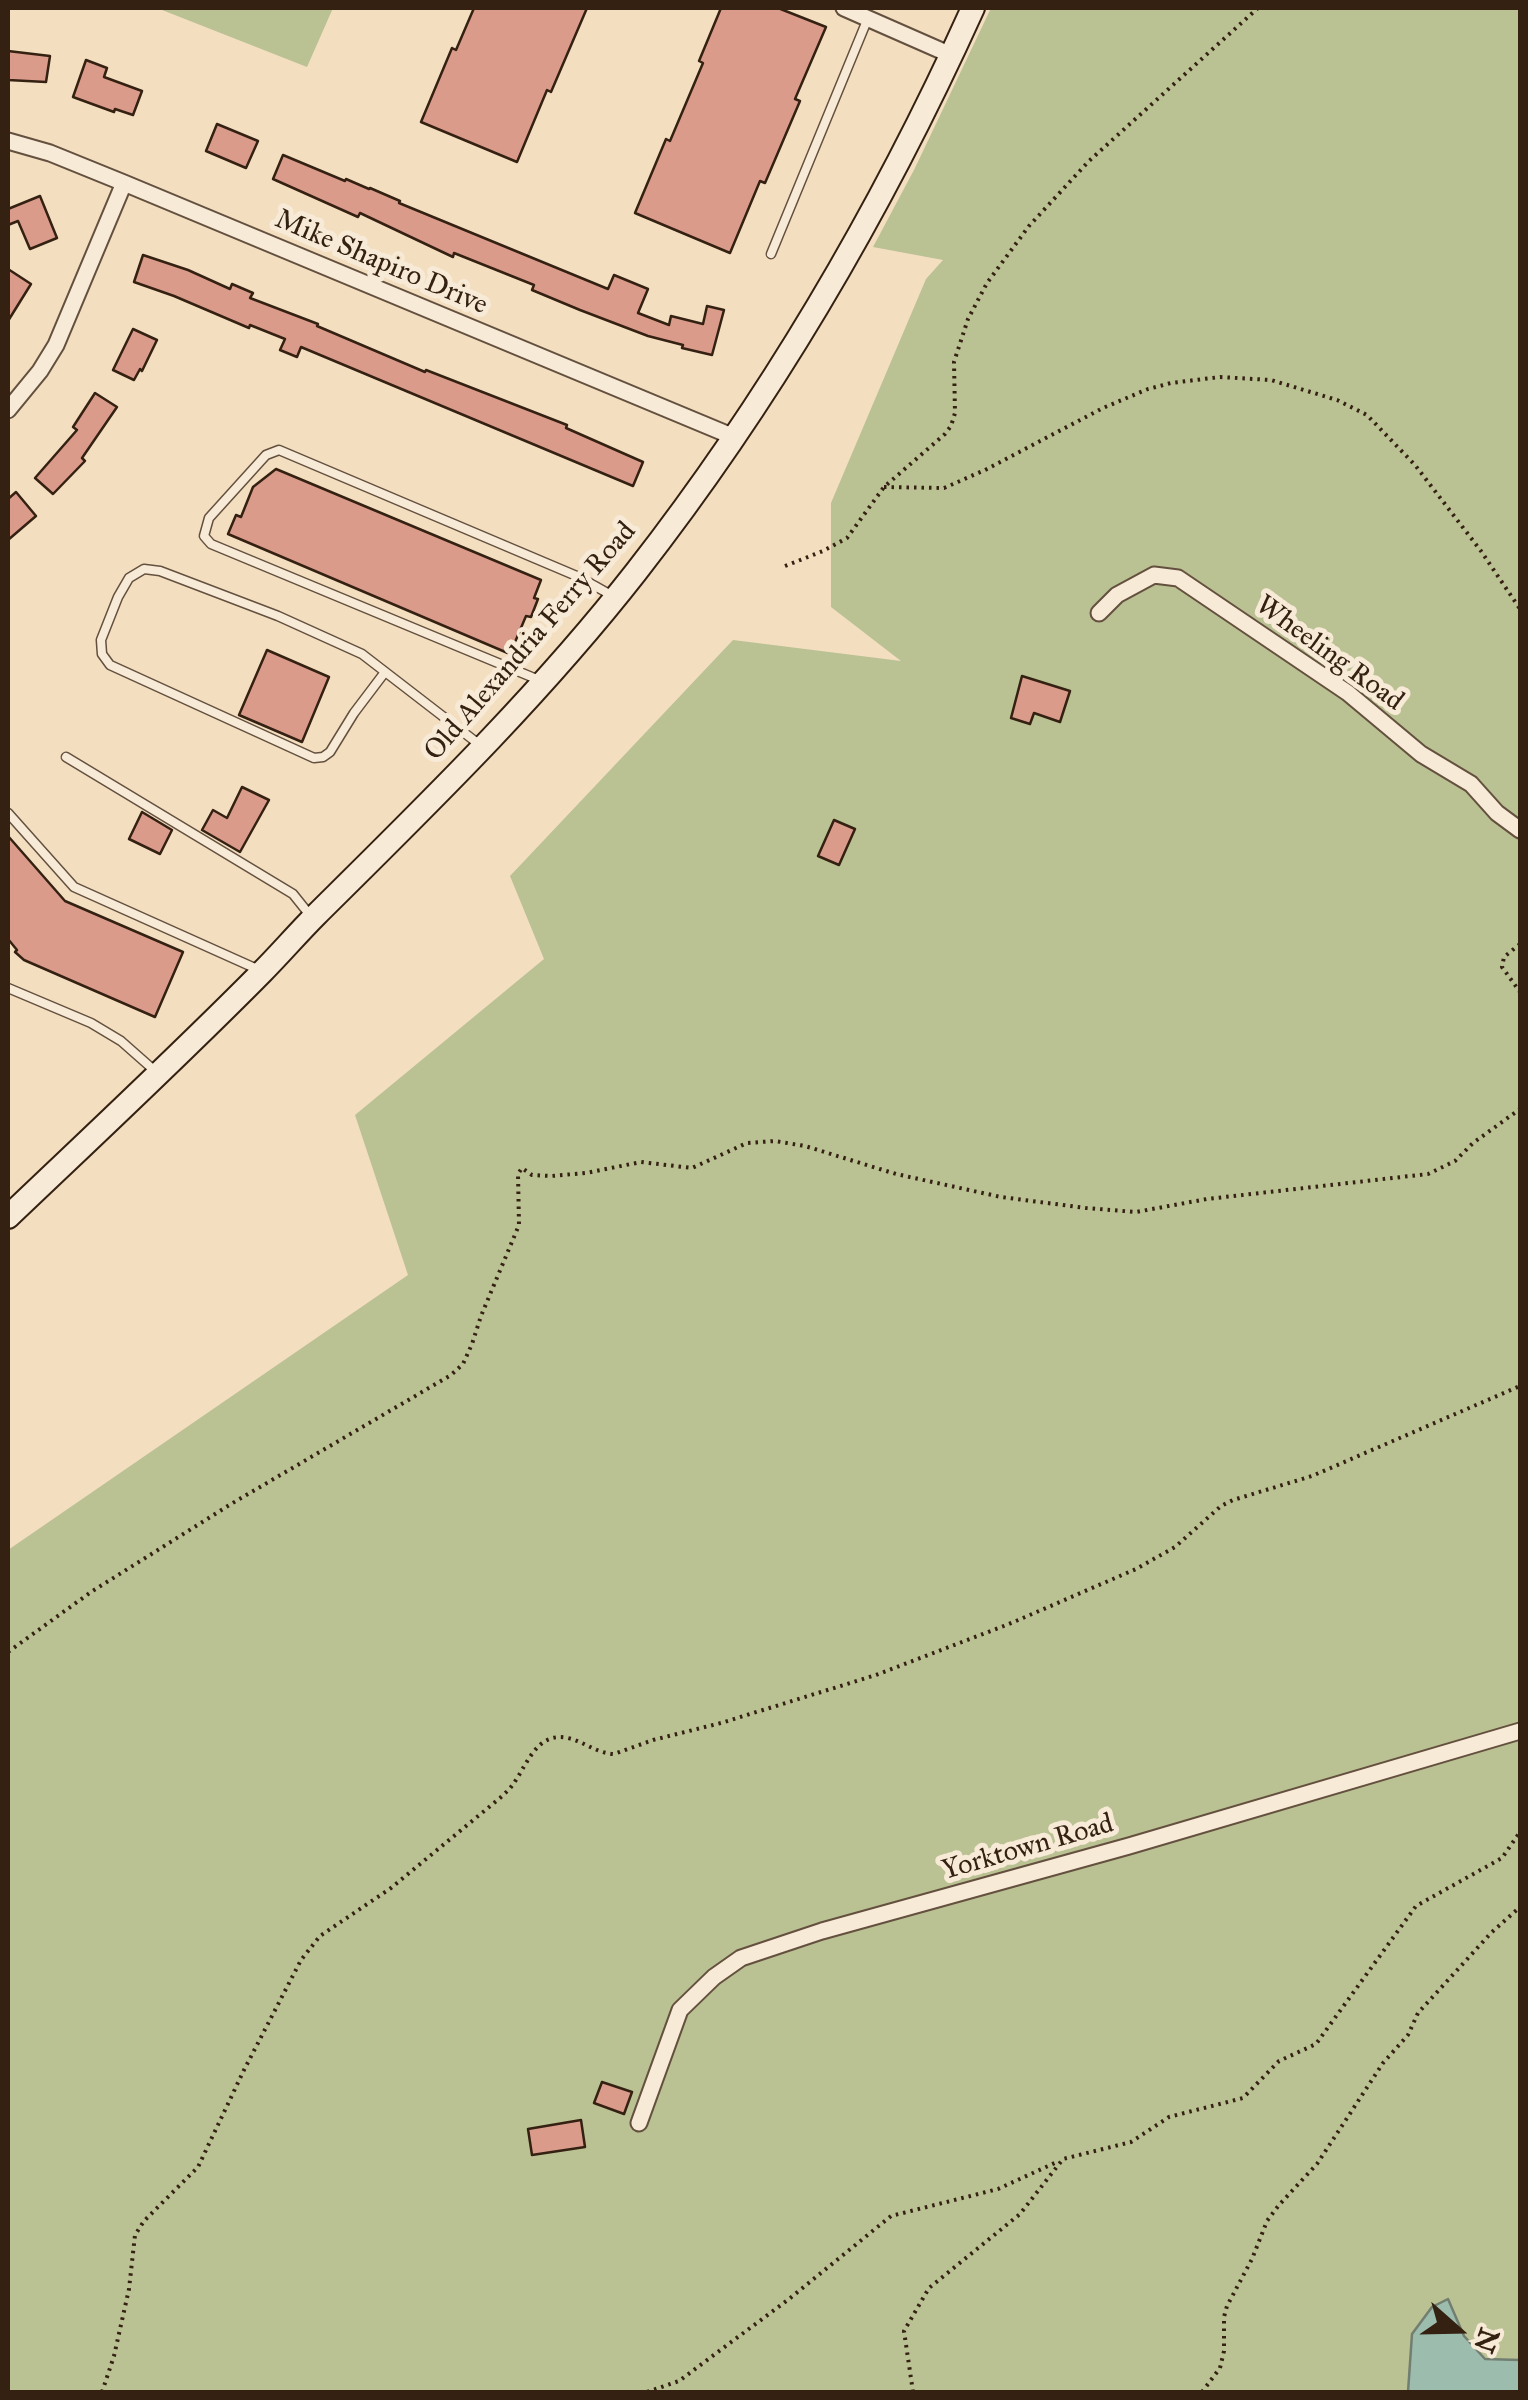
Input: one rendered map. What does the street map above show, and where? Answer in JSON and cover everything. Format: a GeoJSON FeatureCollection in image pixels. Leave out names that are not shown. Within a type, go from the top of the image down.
{"type":"FeatureCollection","features":[{"type":"Feature","properties":{"kind":"main road","name":"Old Alexandria Ferry Road"},"geometry":{"type":"LineString","coordinates":[[8,1217],[262,972],[484,748],[636,571],[774,377],[920,120],[972,8]]}},
{"type":"Feature","properties":{"kind":"street"},"geometry":{"type":"LineString","coordinates":[[844,8],[951,55]]}},
{"type":"Feature","properties":{"kind":"street","name":"Mike Shapiro Drive"},"geometry":{"type":"LineString","coordinates":[[8,141],[124,183],[734,437]]}},
{"type":"Feature","properties":{"kind":"street"},"geometry":{"type":"LineString","coordinates":[[8,410],[56,345],[124,183]]}},
{"type":"Feature","properties":{"kind":"street","name":"Wheeling Road"},"geometry":{"type":"LineString","coordinates":[[1099,613],[1117,595],[1154,575],[1178,578],[1348,693],[1421,754],[1470,784],[1497,813],[1520,830]]}},
{"type":"Feature","properties":{"kind":"street","name":"Yorktown Road"},"geometry":{"type":"LineString","coordinates":[[639,2123],[680,2010],[714,1977],[742,1958],[1520,1731]]}},
{"type":"Feature","properties":{"kind":"lane"},"geometry":{"type":"LineString","coordinates":[[771,254],[868,18]]}},
{"type":"Feature","properties":{"kind":"lane"},"geometry":{"type":"LineString","coordinates":[[543,682],[212,544],[204,536],[208,518],[266,455],[280,450],[579,577],[614,598]]}},
{"type":"Feature","properties":{"kind":"lane"},"geometry":{"type":"LineString","coordinates":[[385,672],[330,752],[314,758],[110,666],[102,654],[100,640],[130,578],[144,569],[160,571],[278,616],[362,654],[484,748]]}},
{"type":"Feature","properties":{"kind":"lane"},"geometry":{"type":"LineString","coordinates":[[66,757],[293,894],[312,919]]}},
{"type":"Feature","properties":{"kind":"lane"},"geometry":{"type":"LineString","coordinates":[[8,813],[74,887],[262,972]]}},
{"type":"Feature","properties":{"kind":"lane"},"geometry":{"type":"LineString","coordinates":[[8,988],[90,1023],[121,1041],[158,1074]]}},
{"type":"Feature","properties":{"kind":"path"},"geometry":{"type":"LineString","coordinates":[[786,566],[846,538],[884,487],[951,426],[955,413],[954,362],[968,318],[987,283],[1029,226],[1114,137],[1258,8]]}},
{"type":"Feature","properties":{"kind":"path"},"geometry":{"type":"LineString","coordinates":[[884,487],[944,488],[1104,408],[1171,383],[1220,377],[1271,380],[1337,400],[1366,415],[1415,465],[1520,609]]}},
{"type":"Feature","properties":{"kind":"path"},"geometry":{"type":"LineString","coordinates":[[1520,944],[1504,957],[1502,968],[1520,992]]}},
{"type":"Feature","properties":{"kind":"path"},"geometry":{"type":"LineString","coordinates":[[8,1652],[91,1592],[463,1364],[519,1225],[518,1174],[522,1168],[532,1175],[550,1176],[641,1162],[692,1168],[746,1143],[775,1140],[896,1174],[1001,1197],[1136,1212],[1207,1199],[1428,1174],[1455,1161],[1520,1109]]}},
{"type":"Feature","properties":{"kind":"path"},"geometry":{"type":"LineString","coordinates":[[102,2392],[129,2288],[135,2235],[198,2167],[301,1960],[320,1936],[390,1888],[500,1798],[512,1787],[528,1757],[545,1741],[567,1737],[601,1754],[614,1754],[917,1660],[1136,1569],[1175,1547],[1233,1500],[1312,1476],[1520,1386]]}},
{"type":"Feature","properties":{"kind":"path"},"geometry":{"type":"LineString","coordinates":[[647,2392],[679,2381],[891,2216],[998,2189],[1063,2160],[1131,2142],[1169,2118],[1244,2098],[1278,2061],[1316,2044],[1416,1906],[1502,1858],[1520,1832]]}},
{"type":"Feature","properties":{"kind":"path"},"geometry":{"type":"LineString","coordinates":[[1202,2392],[1220,2368],[1227,2306],[1252,2259],[1266,2221],[1317,2164],[1383,2062],[1408,2035],[1418,2013],[1474,1950],[1520,1907]]}},
{"type":"Feature","properties":{"kind":"path"},"geometry":{"type":"LineString","coordinates":[[913,2392],[904,2330],[929,2288],[1020,2214],[1063,2160]]}},
{"type":"Feature","properties":{"kind":"green space"},"geometry":{"type":"Polygon","coordinates":[[[157,8],[333,8],[307,67],[157,8]]]}},
{"type":"Feature","properties":{"kind":"green space"},"geometry":{"type":"Polygon","coordinates":[[[991,8],[1520,8],[1520,2392],[8,2392],[8,1550],[408,1275],[355,1115],[544,959],[510,876],[733,640],[901,661],[831,607],[831,503],[926,279],[943,260],[873,247],[991,8]]]}},
{"type":"Feature","properties":{"kind":"shaded area"},"geometry":{"type":"Polygon","coordinates":[[[1448,2299],[1464,2336],[1485,2359],[1520,2360],[1520,2392],[1408,2392],[1412,2334],[1432,2307],[1448,2299]]]}},
{"type":"Feature","properties":{"kind":"building"},"geometry":{"type":"Polygon","coordinates":[[[474,8],[587,8],[517,162],[421,122],[452,48],[456,50],[474,8]]]}},
{"type":"Feature","properties":{"kind":"building"},"geometry":{"type":"Polygon","coordinates":[[[721,8],[778,8],[826,27],[795,99],[800,101],[730,253],[635,213],[703,63],[699,61],[721,8]]]}},
{"type":"Feature","properties":{"kind":"building"},"geometry":{"type":"Polygon","coordinates":[[[8,51],[50,56],[46,82],[8,80],[8,51]]]}},
{"type":"Feature","properties":{"kind":"building"},"geometry":{"type":"Polygon","coordinates":[[[86,60],[107,68],[104,77],[142,91],[133,115],[73,97],[86,60]]]}},
{"type":"Feature","properties":{"kind":"building"},"geometry":{"type":"Polygon","coordinates":[[[217,124],[258,141],[246,168],[206,151],[217,124]]]}},
{"type":"Feature","properties":{"kind":"building"},"geometry":{"type":"Polygon","coordinates":[[[283,155],[608,289],[614,275],[648,289],[638,313],[669,325],[671,316],[703,324],[707,306],[724,310],[712,355],[682,348],[683,345],[580,310],[532,290],[534,285],[454,253],[453,257],[360,213],[358,217],[273,179],[283,155]]]}},
{"type":"Feature","properties":{"kind":"building"},"geometry":{"type":"Polygon","coordinates":[[[40,196],[57,238],[30,249],[18,221],[8,225],[8,209],[40,196]]]}},
{"type":"Feature","properties":{"kind":"building"},"geometry":{"type":"Polygon","coordinates":[[[143,255],[230,289],[232,284],[253,293],[250,298],[425,372],[567,425],[566,428],[643,462],[633,486],[301,347],[297,357],[280,350],[285,339],[134,282],[143,255]]]}},
{"type":"Feature","properties":{"kind":"building"},"geometry":{"type":"Polygon","coordinates":[[[8,269],[31,284],[8,321],[8,269]]]}},
{"type":"Feature","properties":{"kind":"building"},"geometry":{"type":"Polygon","coordinates":[[[133,329],[157,340],[134,380],[113,370],[133,329]]]}},
{"type":"Feature","properties":{"kind":"building"},"geometry":{"type":"Polygon","coordinates":[[[95,393],[117,407],[82,458],[85,461],[53,494],[35,478],[77,430],[73,427],[95,393]]]}},
{"type":"Feature","properties":{"kind":"building"},"geometry":{"type":"Polygon","coordinates":[[[276,469],[541,580],[531,617],[526,616],[510,654],[228,534],[236,515],[241,517],[253,487],[276,469]]]}},
{"type":"Feature","properties":{"kind":"building"},"geometry":{"type":"Polygon","coordinates":[[[16,492],[36,516],[8,540],[8,499],[16,492]]]}},
{"type":"Feature","properties":{"kind":"building"},"geometry":{"type":"Polygon","coordinates":[[[267,650],[329,677],[302,742],[239,715],[267,650]]]}},
{"type":"Feature","properties":{"kind":"building"},"geometry":{"type":"Polygon","coordinates":[[[1022,676],[1070,691],[1060,722],[1034,713],[1030,724],[1011,718],[1022,676]]]}},
{"type":"Feature","properties":{"kind":"building"},"geometry":{"type":"Polygon","coordinates":[[[242,787],[269,800],[240,852],[202,830],[213,810],[227,818],[242,787]]]}},
{"type":"Feature","properties":{"kind":"building"},"geometry":{"type":"Polygon","coordinates":[[[142,812],[172,830],[160,854],[129,839],[142,812]]]}},
{"type":"Feature","properties":{"kind":"building"},"geometry":{"type":"Polygon","coordinates":[[[834,820],[855,829],[839,865],[818,856],[834,820]]]}},
{"type":"Feature","properties":{"kind":"building"},"geometry":{"type":"Polygon","coordinates":[[[8,836],[65,901],[183,952],[155,1017],[24,960],[15,952],[8,939],[8,836]]]}},
{"type":"Feature","properties":{"kind":"building"},"geometry":{"type":"Polygon","coordinates":[[[602,2082],[632,2092],[624,2114],[594,2103],[602,2082]]]}},
{"type":"Feature","properties":{"kind":"building"},"geometry":{"type":"Polygon","coordinates":[[[581,2120],[585,2147],[532,2155],[528,2129],[581,2120]]]}}]}
